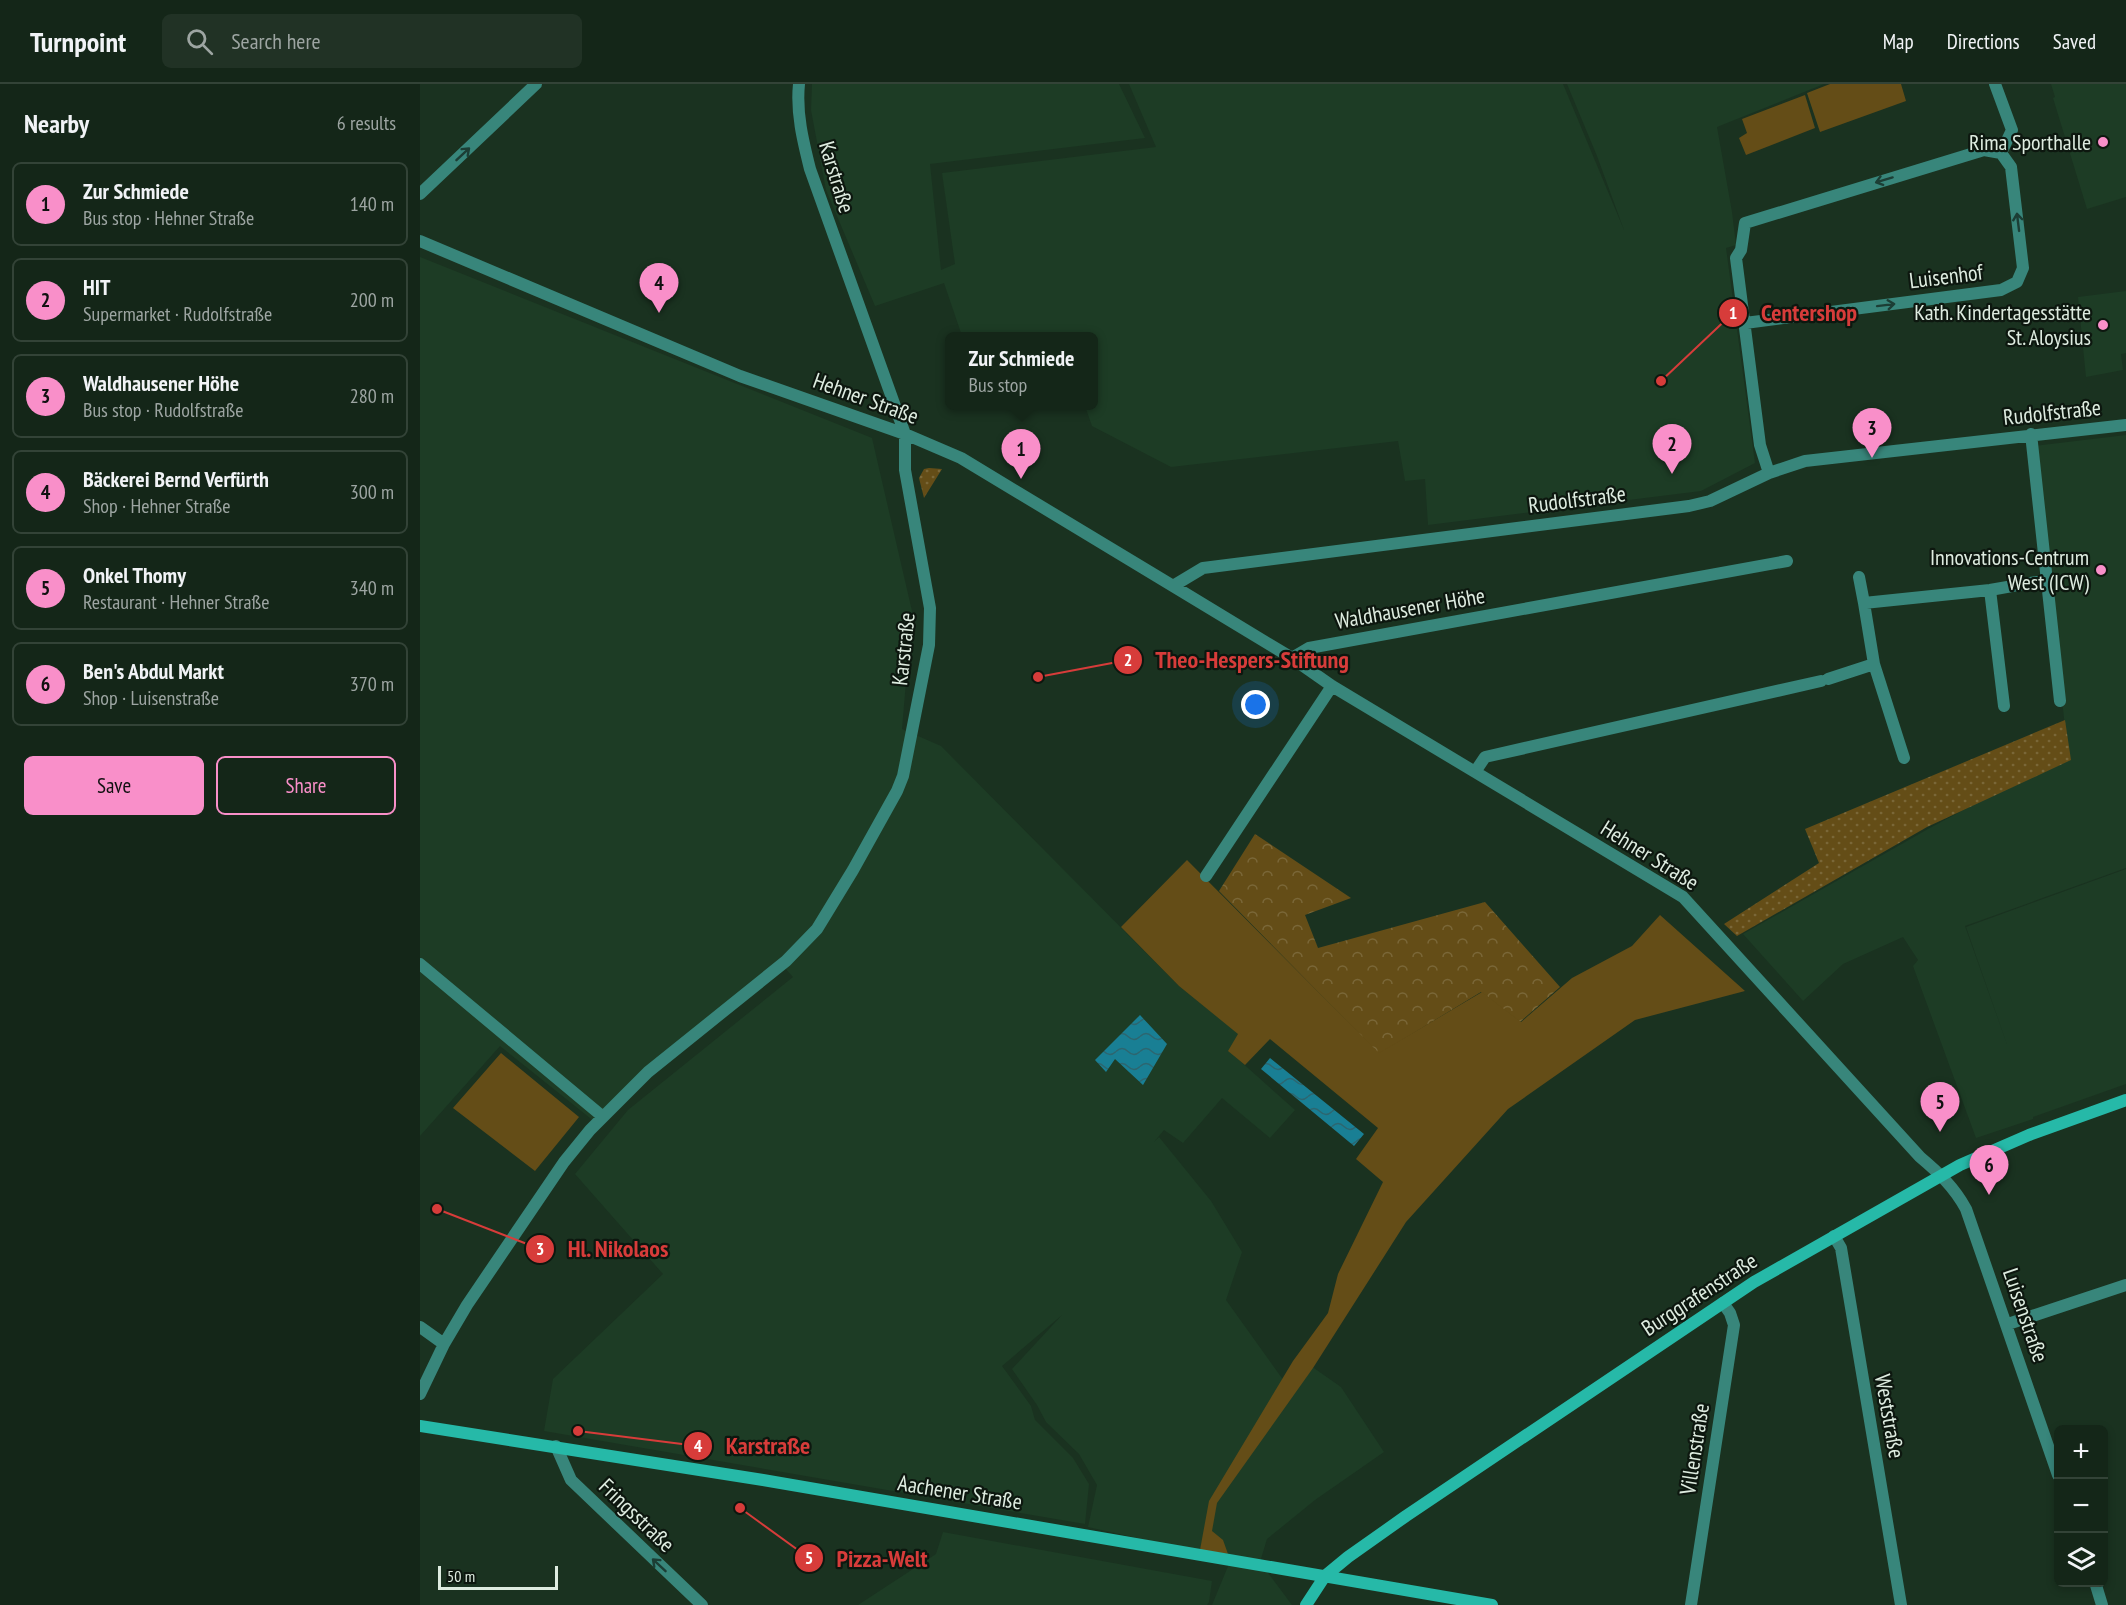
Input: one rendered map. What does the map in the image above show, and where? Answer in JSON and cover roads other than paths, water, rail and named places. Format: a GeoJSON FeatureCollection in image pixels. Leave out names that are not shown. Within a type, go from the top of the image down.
{"type":"FeatureCollection","features":[{"type":"Feature","properties":{"kind":"main road","name":"Burggrafenstraße"},"geometry":{"type":"LineString","coordinates":[[1306,1605],[1325,1576],[1348,1557],[1754,1282],[1960,1165],[2029,1135],[2126,1100]]}},
{"type":"Feature","properties":{"kind":"main road","name":"Aachener Straße"},"geometry":{"type":"LineString","coordinates":[[420,1426],[556,1446],[984,1517],[1492,1605]]}},
{"type":"Feature","properties":{"kind":"street"},"geometry":{"type":"LineString","coordinates":[[420,194],[537,84]]}},
{"type":"Feature","properties":{"kind":"street","name":"Karstraße"},"geometry":{"type":"LineString","coordinates":[[420,1394],[444,1344],[492,1266],[564,1162],[602,1116],[648,1072],[777,968],[817,929],[854,870],[903,776],[931,628],[930,608],[905,470],[905,434],[810,169],[801,131],[799,84]]}},
{"type":"Feature","properties":{"kind":"street"},"geometry":{"type":"LineString","coordinates":[[1769,473],[1760,445],[1736,258],[1741,250],[1745,223],[1984,150],[2001,153],[2012,130],[1995,84]]}},
{"type":"Feature","properties":{"kind":"street","name":"Luisenhof"},"geometry":{"type":"LineString","coordinates":[[1745,323],[2001,290],[2017,282],[2023,267],[2011,167],[2001,153]]}},
{"type":"Feature","properties":{"kind":"street","name":"Hehner Straße"},"geometry":{"type":"LineString","coordinates":[[420,241],[740,376],[905,434],[961,458],[1292,658],[1332,686],[1683,897],[1920,1157],[1942,1175]]}},
{"type":"Feature","properties":{"kind":"street","name":"Rudolfstraße"},"geometry":{"type":"LineString","coordinates":[[1173,586],[1203,568],[1689,506],[1710,501],[1769,473],[1805,461],[2126,425]]}},
{"type":"Feature","properties":{"kind":"street"},"geometry":{"type":"LineString","coordinates":[[2031,435],[2060,701]]}},
{"type":"Feature","properties":{"kind":"street","name":"Waldhausener Höhe"},"geometry":{"type":"LineString","coordinates":[[1292,658],[1309,648],[1787,561]]}},
{"type":"Feature","properties":{"kind":"street"},"geometry":{"type":"LineString","coordinates":[[1859,577],[1874,664],[1904,758]]}},
{"type":"Feature","properties":{"kind":"street"},"geometry":{"type":"LineString","coordinates":[[1864,603],[1990,590],[2047,580]]}},
{"type":"Feature","properties":{"kind":"street"},"geometry":{"type":"LineString","coordinates":[[1990,590],[2004,706]]}},
{"type":"Feature","properties":{"kind":"street"},"geometry":{"type":"LineString","coordinates":[[1475,772],[1485,758],[1824,680],[1874,664]]}},
{"type":"Feature","properties":{"kind":"street"},"geometry":{"type":"LineString","coordinates":[[1206,876],[1332,686]]}},
{"type":"Feature","properties":{"kind":"street"},"geometry":{"type":"LineString","coordinates":[[420,964],[602,1116]]}},
{"type":"Feature","properties":{"kind":"street","name":"Luisenstraße"},"geometry":{"type":"LineString","coordinates":[[1942,1175],[1957,1193],[1966,1209],[2008,1324],[2054,1463]]}},
{"type":"Feature","properties":{"kind":"street","name":"Weststraße"},"geometry":{"type":"LineString","coordinates":[[1834,1236],[1840,1248],[1900,1605]]}},
{"type":"Feature","properties":{"kind":"street"},"geometry":{"type":"LineString","coordinates":[[2008,1324],[2126,1285]]}},
{"type":"Feature","properties":{"kind":"street","name":"Villenstraße"},"geometry":{"type":"LineString","coordinates":[[1691,1605],[1734,1325],[1730,1312],[1723,1303]]}},
{"type":"Feature","properties":{"kind":"street"},"geometry":{"type":"LineString","coordinates":[[420,1327],[444,1344]]}},
{"type":"Feature","properties":{"kind":"street","name":"Fringsstraße"},"geometry":{"type":"LineString","coordinates":[[556,1446],[571,1480],[702,1605]]}},
{"type":"Feature","properties":{"kind":"street"},"geometry":{"type":"LineString","coordinates":[[2097,1587],[2102,1605]]}},
{"type":"Feature","properties":{"kind":"water"},"geometry":{"type":"Polygon","coordinates":[[[1140,1015],[1167,1044],[1143,1085],[1115,1059],[1106,1072],[1095,1060],[1140,1015]]]}},
{"type":"Feature","properties":{"kind":"water"},"geometry":{"type":"Polygon","coordinates":[[[1270,1058],[1364,1134],[1354,1146],[1261,1069],[1270,1058]]]}},
{"type":"Feature","properties":{"kind":"place","name":"Rima Sporthalle"},"geometry":{"type":"Point","coordinates":[2103,142]}},
{"type":"Feature","properties":{"kind":"place","name":"Bäckerei Bernd Verfürth"},"geometry":{"type":"Point","coordinates":[659,313]}},
{"type":"Feature","properties":{"kind":"place","name":"Kath. Kindertagesstätte St. Aloysius"},"geometry":{"type":"Point","coordinates":[2103,325]}},
{"type":"Feature","properties":{"kind":"place","name":"Centershop"},"geometry":{"type":"Point","coordinates":[1661,381]}},
{"type":"Feature","properties":{"kind":"place","name":"Waldhausener Höhe"},"geometry":{"type":"Point","coordinates":[1872,458]}},
{"type":"Feature","properties":{"kind":"place","name":"HIT"},"geometry":{"type":"Point","coordinates":[1672,474]}},
{"type":"Feature","properties":{"kind":"place","name":"Zur Schmiede"},"geometry":{"type":"Point","coordinates":[1021,479]}},
{"type":"Feature","properties":{"kind":"place","name":"Innovations-Centrum West (ICW)"},"geometry":{"type":"Point","coordinates":[2101,570]}},
{"type":"Feature","properties":{"kind":"place","name":"Theo-Hespers-Stiftung"},"geometry":{"type":"Point","coordinates":[1038,677]}},
{"type":"Feature","properties":{"kind":"place","name":"Onkel Thomy"},"geometry":{"type":"Point","coordinates":[1940,1132]}},
{"type":"Feature","properties":{"kind":"place","name":"Ben's Abdul Markt"},"geometry":{"type":"Point","coordinates":[1989,1195]}},
{"type":"Feature","properties":{"kind":"place","name":"Hl. Nikolaos"},"geometry":{"type":"Point","coordinates":[437,1209]}},
{"type":"Feature","properties":{"kind":"place","name":"Karstraße"},"geometry":{"type":"Point","coordinates":[578,1431]}},
{"type":"Feature","properties":{"kind":"place","name":"Pizza-Welt"},"geometry":{"type":"Point","coordinates":[740,1508]}}]}
